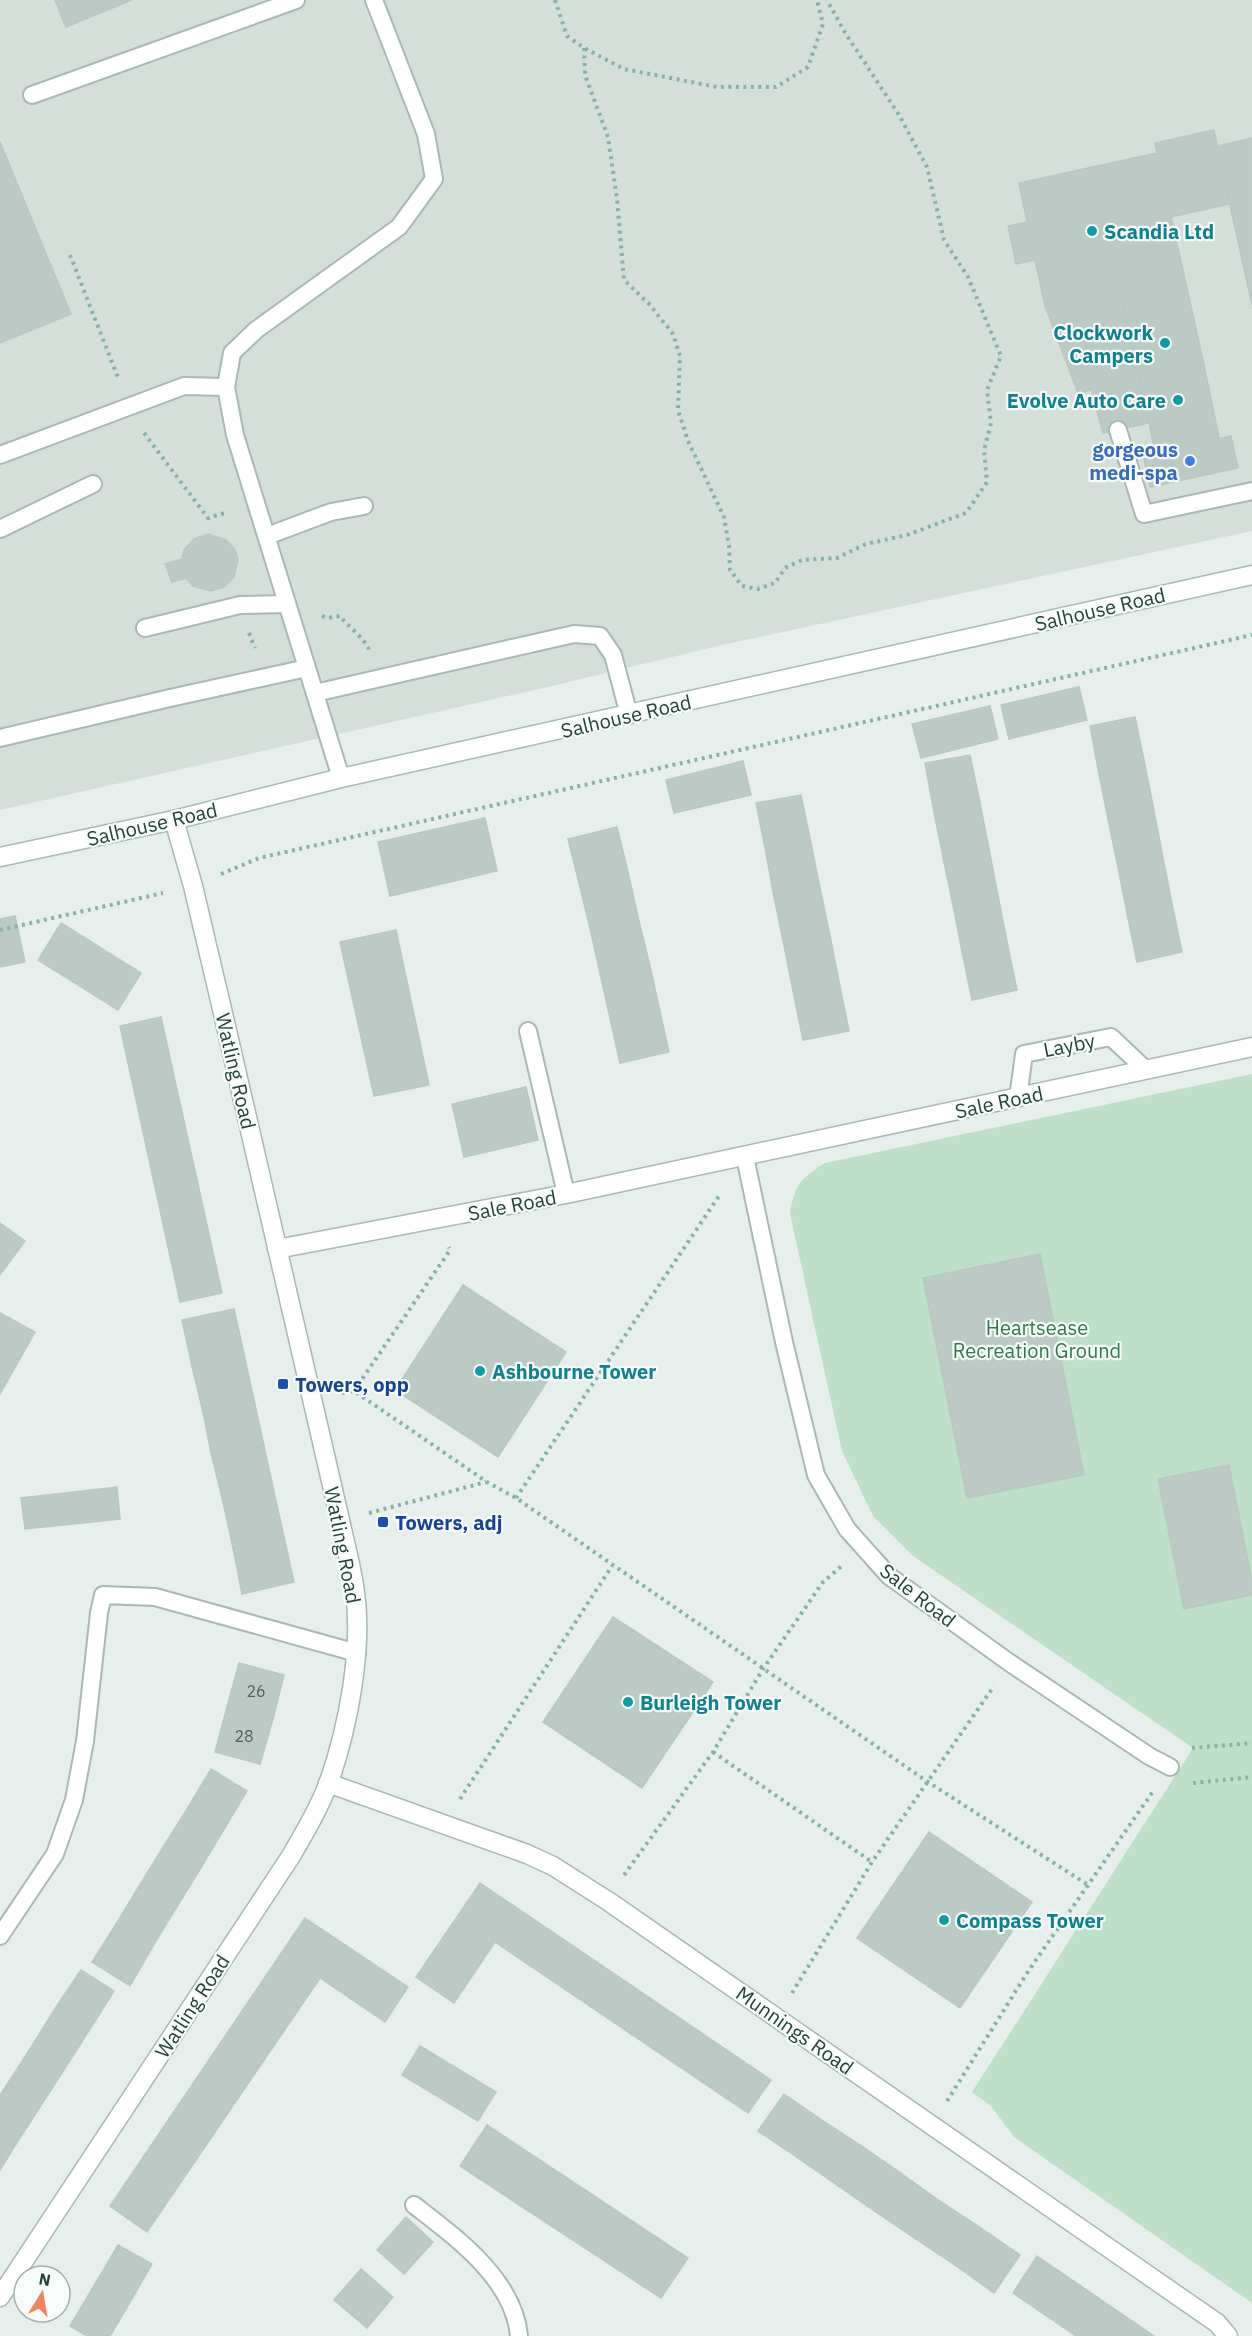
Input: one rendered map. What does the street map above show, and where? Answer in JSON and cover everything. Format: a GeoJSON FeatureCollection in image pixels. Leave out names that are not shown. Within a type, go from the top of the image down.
{"type":"FeatureCollection","features":[{"type":"Feature","properties":{"kind":"street","name":"Salhouse Road"},"geometry":{"type":"LineString","coordinates":[[0,857],[174,820],[341,778],[629,716],[1252,575]]}},
{"type":"Feature","properties":{"kind":"street","name":"Watling Road"},"geometry":{"type":"LineString","coordinates":[[0,2296],[291,1856],[313,1818],[328,1783],[340,1744],[357,1653],[355,1592],[340,1520],[193,886],[174,820]]}},
{"type":"Feature","properties":{"kind":"street","name":"Sale Road"},"geometry":{"type":"LineString","coordinates":[[277,1249],[566,1194],[1252,1047]]}},
{"type":"Feature","properties":{"kind":"street","name":"Munnings Road"},"geometry":{"type":"LineString","coordinates":[[328,1783],[527,1854],[553,1866],[608,1901],[932,2124],[1217,2323],[1228,2336]]}},
{"type":"Feature","properties":{"kind":"lane"},"geometry":{"type":"LineString","coordinates":[[33,95],[296,0]]}},
{"type":"Feature","properties":{"kind":"lane"},"geometry":{"type":"LineString","coordinates":[[341,778],[235,435],[226,387],[232,353],[256,330],[399,227],[434,179],[426,134],[374,0]]}},
{"type":"Feature","properties":{"kind":"lane"},"geometry":{"type":"LineString","coordinates":[[0,455],[183,386],[226,387]]}},
{"type":"Feature","properties":{"kind":"lane"},"geometry":{"type":"LineString","coordinates":[[1118,430],[1144,514],[1252,491]]}},
{"type":"Feature","properties":{"kind":"lane"},"geometry":{"type":"LineString","coordinates":[[0,529],[93,484]]}},
{"type":"Feature","properties":{"kind":"lane"},"geometry":{"type":"LineString","coordinates":[[267,536],[331,512],[364,506]]}},
{"type":"Feature","properties":{"kind":"lane"},"geometry":{"type":"LineString","coordinates":[[145,628],[240,605],[287,604]]}},
{"type":"Feature","properties":{"kind":"lane"},"geometry":{"type":"LineString","coordinates":[[315,693],[574,634],[600,636],[613,655],[629,716]]}},
{"type":"Feature","properties":{"kind":"lane"},"geometry":{"type":"LineString","coordinates":[[0,738],[307,668]]}},
{"type":"Feature","properties":{"kind":"lane"},"geometry":{"type":"LineString","coordinates":[[528,1032],[566,1194]]}},
{"type":"Feature","properties":{"kind":"lane","name":"Layby"},"geometry":{"type":"LineString","coordinates":[[1018,1098],[1024,1054],[1111,1037],[1146,1070]]}},
{"type":"Feature","properties":{"kind":"lane","name":"Sale Road"},"geometry":{"type":"LineString","coordinates":[[746,1156],[784,1342],[816,1475],[847,1529],[889,1576],[1010,1663],[1170,1767]]}},
{"type":"Feature","properties":{"kind":"lane"},"geometry":{"type":"LineString","coordinates":[[0,1936],[55,1854],[74,1800],[85,1741],[103,1595],[155,1597],[357,1653]]}},
{"type":"Feature","properties":{"kind":"lane"},"geometry":{"type":"LineString","coordinates":[[414,2205],[456,2237],[485,2266],[509,2301],[519,2336]]}},
{"type":"Feature","properties":{"kind":"path"},"geometry":{"type":"LineString","coordinates":[[555,0],[567,36],[584,48],[624,69],[717,87],[776,87],[808,67],[823,24],[818,0]]}},
{"type":"Feature","properties":{"kind":"path"},"geometry":{"type":"LineString","coordinates":[[584,48],[585,75],[608,137],[617,199],[624,280],[650,305],[673,334],[681,356],[678,410],[688,441],[724,517],[730,570],[742,586],[758,589],[775,583],[785,568],[802,560],[837,558],[866,544],[907,535],[966,513],[987,482],[984,450],[991,423],[987,390],[1001,356],[968,277],[944,240],[927,167],[898,115],[844,31],[827,0]]}},
{"type":"Feature","properties":{"kind":"path"},"geometry":{"type":"LineString","coordinates":[[70,255],[115,372],[146,435],[208,518],[256,503]]}},
{"type":"Feature","properties":{"kind":"path"},"geometry":{"type":"LineString","coordinates":[[0,930],[193,886],[259,858],[1252,635]]}},
{"type":"Feature","properties":{"kind":"path"},"geometry":{"type":"LineString","coordinates":[[516,1498],[746,1156]]}},
{"type":"Feature","properties":{"kind":"path"},"geometry":{"type":"LineString","coordinates":[[354,1391],[450,1250],[443,1219]]}},
{"type":"Feature","properties":{"kind":"path"},"geometry":{"type":"LineString","coordinates":[[311,1399],[354,1391],[487,1482],[516,1498],[928,1782],[1088,1885]]}},
{"type":"Feature","properties":{"kind":"path"},"geometry":{"type":"LineString","coordinates":[[340,1520],[487,1482]]}},
{"type":"Feature","properties":{"kind":"path"},"geometry":{"type":"LineString","coordinates":[[608,1901],[636,1857],[713,1752],[763,1669],[823,1582],[864,1549]]}},
{"type":"Feature","properties":{"kind":"path"},"geometry":{"type":"LineString","coordinates":[[445,1824],[612,1566]]}},
{"type":"Feature","properties":{"kind":"path"},"geometry":{"type":"LineString","coordinates":[[776,2017],[872,1862],[1010,1663]]}},
{"type":"Feature","properties":{"kind":"path"},"geometry":{"type":"LineString","coordinates":[[713,1752],[872,1862]]}},
{"type":"Feature","properties":{"kind":"path"},"geometry":{"type":"LineString","coordinates":[[1189,1783],[1252,1777]]}},
{"type":"Feature","properties":{"kind":"path"},"geometry":{"type":"LineString","coordinates":[[932,2124],[1029,1970],[1153,1790],[1160,1787]]}},
{"type":"Feature","properties":{"kind":"shaded area"},"geometry":{"type":"Polygon","coordinates":[[[0,0],[1252,0],[1252,531],[722,645],[552,686],[0,810],[0,0]]]}},
{"type":"Feature","properties":{"kind":"green space","name":"Heartsease Recreation Ground"},"geometry":{"type":"Polygon","coordinates":[[[1252,1074],[1252,2303],[1014,2137],[991,2106],[972,2092],[1193,1748],[913,1556],[873,1516],[842,1451],[790,1214],[800,1183],[825,1163],[1252,1074]]]}},
{"type":"Feature","properties":{"kind":"building"},"geometry":{"type":"Polygon","coordinates":[[[55,0],[132,0],[66,27],[55,0]]]}},
{"type":"Feature","properties":{"kind":"building"},"geometry":{"type":"Polygon","coordinates":[[[1214,130],[1230,204],[1171,217],[1155,143],[1214,130]]]}},
{"type":"Feature","properties":{"kind":"building"},"geometry":{"type":"Polygon","coordinates":[[[1252,138],[1252,305],[1217,146],[1252,138]]]}},
{"type":"Feature","properties":{"kind":"building"},"geometry":{"type":"Polygon","coordinates":[[[0,142],[71,314],[0,343],[0,142]]]}},
{"type":"Feature","properties":{"kind":"building","name":"Scandia Ltd"},"geometry":{"type":"Polygon","coordinates":[[[1157,153],[1184,275],[1045,306],[1035,260],[1016,264],[1008,226],[1027,222],[1019,183],[1157,153]]]}},
{"type":"Feature","properties":{"kind":"building","name":"Clockwork Campers"},"geometry":{"type":"Polygon","coordinates":[[[1184,275],[1204,365],[1140,379],[1120,289],[1184,275]]]}},
{"type":"Feature","properties":{"kind":"building"},"geometry":{"type":"Polygon","coordinates":[[[1120,289],[1149,423],[1103,433],[1091,390],[1078,393],[1045,306],[1120,289]]]}},
{"type":"Feature","properties":{"kind":"building","name":"Evolve Auto Care"},"geometry":{"type":"Polygon","coordinates":[[[1204,365],[1219,438],[1155,452],[1140,379],[1204,365]]]}},
{"type":"Feature","properties":{"kind":"building","name":"gorgeous medi-spa"},"geometry":{"type":"Polygon","coordinates":[[[1231,436],[1238,468],[1150,487],[1143,455],[1231,436]]]}},
{"type":"Feature","properties":{"kind":"building"},"geometry":{"type":"Polygon","coordinates":[[[208,534],[226,540],[235,550],[238,560],[234,577],[224,587],[211,591],[193,586],[186,578],[172,582],[165,564],[182,559],[184,550],[194,539],[208,534]]]}},
{"type":"Feature","properties":{"kind":"building"},"geometry":{"type":"Polygon","coordinates":[[[1079,687],[1087,720],[1009,739],[1001,705],[1079,687]]]}},
{"type":"Feature","properties":{"kind":"building"},"geometry":{"type":"Polygon","coordinates":[[[990,706],[998,739],[921,758],[912,724],[990,706]]]}},
{"type":"Feature","properties":{"kind":"building"},"geometry":{"type":"Polygon","coordinates":[[[1135,717],[1145,765],[1099,774],[1090,726],[1135,717]]]}},
{"type":"Feature","properties":{"kind":"building"},"geometry":{"type":"Polygon","coordinates":[[[970,755],[980,803],[934,812],[925,763],[970,755]]]}},
{"type":"Feature","properties":{"kind":"building"},"geometry":{"type":"Polygon","coordinates":[[[743,761],[751,795],[674,813],[666,780],[743,761]]]}},
{"type":"Feature","properties":{"kind":"building"},"geometry":{"type":"Polygon","coordinates":[[[1145,765],[1154,811],[1108,819],[1099,774],[1145,765]]]}},
{"type":"Feature","properties":{"kind":"building"},"geometry":{"type":"Polygon","coordinates":[[[801,795],[811,843],[766,853],[756,803],[801,795]]]}},
{"type":"Feature","properties":{"kind":"building"},"geometry":{"type":"Polygon","coordinates":[[[980,803],[989,849],[943,857],[934,812],[980,803]]]}},
{"type":"Feature","properties":{"kind":"building"},"geometry":{"type":"Polygon","coordinates":[[[1154,811],[1163,858],[1118,867],[1108,819],[1154,811]]]}},
{"type":"Feature","properties":{"kind":"building"},"geometry":{"type":"Polygon","coordinates":[[[485,818],[497,871],[390,896],[378,842],[485,818]]]}},
{"type":"Feature","properties":{"kind":"building"},"geometry":{"type":"Polygon","coordinates":[[[617,827],[628,872],[579,883],[568,839],[617,827]]]}},
{"type":"Feature","properties":{"kind":"building"},"geometry":{"type":"Polygon","coordinates":[[[811,843],[820,888],[774,897],[766,853],[811,843]]]}},
{"type":"Feature","properties":{"kind":"building"},"geometry":{"type":"Polygon","coordinates":[[[989,849],[998,896],[953,905],[943,857],[989,849]]]}},
{"type":"Feature","properties":{"kind":"building"},"geometry":{"type":"Polygon","coordinates":[[[1163,858],[1172,904],[1127,913],[1118,867],[1163,858]]]}},
{"type":"Feature","properties":{"kind":"building"},"geometry":{"type":"Polygon","coordinates":[[[628,872],[638,917],[590,928],[579,883],[628,872]]]}},
{"type":"Feature","properties":{"kind":"building"},"geometry":{"type":"Polygon","coordinates":[[[820,888],[830,936],[784,945],[774,897],[820,888]]]}},
{"type":"Feature","properties":{"kind":"building"},"geometry":{"type":"Polygon","coordinates":[[[998,896],[1007,942],[962,951],[953,905],[998,896]]]}},
{"type":"Feature","properties":{"kind":"building"},"geometry":{"type":"Polygon","coordinates":[[[1172,904],[1182,952],[1137,962],[1127,913],[1172,904]]]}},
{"type":"Feature","properties":{"kind":"building"},"geometry":{"type":"Polygon","coordinates":[[[15,916],[25,962],[0,967],[0,919],[15,916]]]}},
{"type":"Feature","properties":{"kind":"building"},"geometry":{"type":"Polygon","coordinates":[[[638,917],[649,962],[600,973],[590,928],[638,917]]]}},
{"type":"Feature","properties":{"kind":"building"},"geometry":{"type":"Polygon","coordinates":[[[61,923],[141,973],[118,1010],[38,960],[61,923]]]}},
{"type":"Feature","properties":{"kind":"building"},"geometry":{"type":"Polygon","coordinates":[[[396,930],[429,1085],[374,1096],[340,942],[396,930]]]}},
{"type":"Feature","properties":{"kind":"building"},"geometry":{"type":"Polygon","coordinates":[[[830,936],[839,982],[793,991],[784,945],[830,936]]]}},
{"type":"Feature","properties":{"kind":"building"},"geometry":{"type":"Polygon","coordinates":[[[1007,942],[1017,990],[972,1000],[962,951],[1007,942]]]}},
{"type":"Feature","properties":{"kind":"building"},"geometry":{"type":"Polygon","coordinates":[[[649,962],[659,1007],[610,1018],[600,973],[649,962]]]}},
{"type":"Feature","properties":{"kind":"building"},"geometry":{"type":"Polygon","coordinates":[[[839,982],[849,1031],[803,1040],[793,991],[839,982]]]}},
{"type":"Feature","properties":{"kind":"building"},"geometry":{"type":"Polygon","coordinates":[[[659,1007],[669,1052],[620,1063],[610,1018],[659,1007]]]}},
{"type":"Feature","properties":{"kind":"building"},"geometry":{"type":"Polygon","coordinates":[[[161,1017],[222,1293],[180,1302],[120,1026],[161,1017]]]}},
{"type":"Feature","properties":{"kind":"building"},"geometry":{"type":"Polygon","coordinates":[[[526,1087],[538,1140],[464,1157],[452,1104],[526,1087]]]}},
{"type":"Feature","properties":{"kind":"building"},"geometry":{"type":"Polygon","coordinates":[[[0,1223],[25,1241],[0,1275],[0,1223]]]}},
{"type":"Feature","properties":{"kind":"building"},"geometry":{"type":"Polygon","coordinates":[[[1040,1254],[1084,1475],[967,1498],[923,1278],[1040,1254]]]}},
{"type":"Feature","properties":{"kind":"building","name":"Ashbourne Tower"},"geometry":{"type":"Polygon","coordinates":[[[463,1285],[566,1352],[498,1457],[395,1390],[463,1285]]]}},
{"type":"Feature","properties":{"kind":"building"},"geometry":{"type":"Polygon","coordinates":[[[234,1309],[244,1354],[192,1366],[182,1320],[234,1309]]]}},
{"type":"Feature","properties":{"kind":"building"},"geometry":{"type":"Polygon","coordinates":[[[0,1313],[35,1332],[0,1394],[0,1313]]]}},
{"type":"Feature","properties":{"kind":"building"},"geometry":{"type":"Polygon","coordinates":[[[244,1354],[254,1400],[203,1412],[192,1366],[244,1354]]]}},
{"type":"Feature","properties":{"kind":"building"},"geometry":{"type":"Polygon","coordinates":[[[254,1400],[264,1446],[212,1457],[203,1412],[254,1400]]]}},
{"type":"Feature","properties":{"kind":"building"},"geometry":{"type":"Polygon","coordinates":[[[264,1446],[274,1492],[223,1502],[212,1457],[264,1446]]]}},
{"type":"Feature","properties":{"kind":"building"},"geometry":{"type":"Polygon","coordinates":[[[1229,1465],[1252,1581],[1252,1595],[1184,1609],[1158,1479],[1229,1465]]]}},
{"type":"Feature","properties":{"kind":"building"},"geometry":{"type":"Polygon","coordinates":[[[117,1487],[120,1519],[25,1529],[21,1498],[117,1487]]]}},
{"type":"Feature","properties":{"kind":"building"},"geometry":{"type":"Polygon","coordinates":[[[274,1492],[284,1537],[233,1548],[223,1502],[274,1492]]]}},
{"type":"Feature","properties":{"kind":"building"},"geometry":{"type":"Polygon","coordinates":[[[284,1537],[294,1582],[242,1594],[233,1548],[284,1537]]]}},
{"type":"Feature","properties":{"kind":"building","name":"Burleigh Tower"},"geometry":{"type":"Polygon","coordinates":[[[613,1617],[713,1682],[642,1788],[543,1722],[613,1617]]]}},
{"type":"Feature","properties":{"kind":"building"},"geometry":{"type":"Polygon","coordinates":[[[239,1663],[284,1675],[273,1719],[227,1707],[239,1663]]]}},
{"type":"Feature","properties":{"kind":"building"},"geometry":{"type":"Polygon","coordinates":[[[227,1707],[273,1719],[260,1764],[215,1752],[227,1707]]]}},
{"type":"Feature","properties":{"kind":"building"},"geometry":{"type":"Polygon","coordinates":[[[211,1769],[247,1791],[223,1831],[187,1809],[211,1769]]]}},
{"type":"Feature","properties":{"kind":"building"},"geometry":{"type":"Polygon","coordinates":[[[187,1809],[223,1831],[199,1871],[162,1849],[187,1809]]]}},
{"type":"Feature","properties":{"kind":"building","name":"Compass Tower"},"geometry":{"type":"Polygon","coordinates":[[[929,1832],[1032,1902],[960,2008],[857,1938],[929,1832]]]}},
{"type":"Feature","properties":{"kind":"building"},"geometry":{"type":"Polygon","coordinates":[[[162,1849],[199,1871],[178,1905],[141,1883],[162,1849]]]}},
{"type":"Feature","properties":{"kind":"building"},"geometry":{"type":"Polygon","coordinates":[[[141,1883],[178,1905],[153,1946],[116,1924],[141,1883]]]}},
{"type":"Feature","properties":{"kind":"building"},"geometry":{"type":"Polygon","coordinates":[[[480,1883],[771,2080],[748,2113],[495,1942],[454,2003],[416,1977],[480,1883]]]}},
{"type":"Feature","properties":{"kind":"building"},"geometry":{"type":"Polygon","coordinates":[[[305,1918],[408,1987],[385,2022],[320,1978],[147,2232],[110,2206],[305,1918]]]}},
{"type":"Feature","properties":{"kind":"building"},"geometry":{"type":"Polygon","coordinates":[[[116,1924],[153,1946],[130,1986],[92,1962],[116,1924]]]}},
{"type":"Feature","properties":{"kind":"building"},"geometry":{"type":"Polygon","coordinates":[[[81,1970],[114,1991],[92,2026],[58,2004],[81,1970]]]}},
{"type":"Feature","properties":{"kind":"building"},"geometry":{"type":"Polygon","coordinates":[[[58,2004],[92,2026],[69,2062],[35,2041],[58,2004]]]}},
{"type":"Feature","properties":{"kind":"building"},"geometry":{"type":"Polygon","coordinates":[[[35,2041],[69,2062],[42,2104],[8,2083],[35,2041]]]}},
{"type":"Feature","properties":{"kind":"building"},"geometry":{"type":"Polygon","coordinates":[[[420,2046],[496,2092],[478,2121],[402,2075],[420,2046]]]}},
{"type":"Feature","properties":{"kind":"building"},"geometry":{"type":"Polygon","coordinates":[[[8,2083],[42,2104],[16,2144],[0,2134],[0,2095],[8,2083]]]}},
{"type":"Feature","properties":{"kind":"building"},"geometry":{"type":"Polygon","coordinates":[[[784,2094],[823,2121],[798,2158],[758,2131],[784,2094]]]}},
{"type":"Feature","properties":{"kind":"building"},"geometry":{"type":"Polygon","coordinates":[[[823,2121],[863,2147],[837,2185],[798,2158],[823,2121]]]}},
{"type":"Feature","properties":{"kind":"building"},"geometry":{"type":"Polygon","coordinates":[[[487,2125],[688,2258],[661,2298],[460,2166],[487,2125]]]}},
{"type":"Feature","properties":{"kind":"building"},"geometry":{"type":"Polygon","coordinates":[[[0,2134],[16,2144],[0,2170],[0,2134]]]}},
{"type":"Feature","properties":{"kind":"building"},"geometry":{"type":"Polygon","coordinates":[[[863,2147],[902,2174],[876,2212],[837,2185],[863,2147]]]}},
{"type":"Feature","properties":{"kind":"building"},"geometry":{"type":"Polygon","coordinates":[[[902,2174],[941,2202],[916,2239],[876,2212],[902,2174]]]}},
{"type":"Feature","properties":{"kind":"building"},"geometry":{"type":"Polygon","coordinates":[[[941,2202],[981,2228],[955,2265],[916,2239],[941,2202]]]}},
{"type":"Feature","properties":{"kind":"building"},"geometry":{"type":"Polygon","coordinates":[[[406,2217],[433,2242],[404,2274],[377,2250],[406,2217]]]}},
{"type":"Feature","properties":{"kind":"building"},"geometry":{"type":"Polygon","coordinates":[[[981,2228],[1020,2255],[994,2293],[955,2265],[981,2228]]]}},
{"type":"Feature","properties":{"kind":"building"},"geometry":{"type":"Polygon","coordinates":[[[118,2245],[152,2264],[129,2304],[95,2284],[118,2245]]]}},
{"type":"Feature","properties":{"kind":"building"},"geometry":{"type":"Polygon","coordinates":[[[1037,2256],[1154,2336],[1076,2336],[1013,2293],[1037,2256]]]}},
{"type":"Feature","properties":{"kind":"building"},"geometry":{"type":"Polygon","coordinates":[[[361,2269],[393,2297],[367,2328],[334,2300],[361,2269]]]}},
{"type":"Feature","properties":{"kind":"building"},"geometry":{"type":"Polygon","coordinates":[[[95,2284],[129,2304],[110,2336],[87,2336],[70,2326],[95,2284]]]}},
{"type":"Feature","properties":{"kind":"place","name":"Scandia Ltd"},"geometry":{"type":"Point","coordinates":[1092,231]}},
{"type":"Feature","properties":{"kind":"place","name":"Clockwork Campers"},"geometry":{"type":"Point","coordinates":[1165,343]}},
{"type":"Feature","properties":{"kind":"place","name":"Evolve Auto Care"},"geometry":{"type":"Point","coordinates":[1178,400]}},
{"type":"Feature","properties":{"kind":"place","name":"gorgeous medi-spa"},"geometry":{"type":"Point","coordinates":[1190,461]}},
{"type":"Feature","properties":{"kind":"place","name":"Ashbourne Tower"},"geometry":{"type":"Point","coordinates":[480,1371]}},
{"type":"Feature","properties":{"kind":"place","name":"Towers, opp"},"geometry":{"type":"Point","coordinates":[283,1384]}},
{"type":"Feature","properties":{"kind":"place","name":"Towers, adj"},"geometry":{"type":"Point","coordinates":[383,1522]}},
{"type":"Feature","properties":{"kind":"place","name":"Burleigh Tower"},"geometry":{"type":"Point","coordinates":[628,1702]}},
{"type":"Feature","properties":{"kind":"place","name":"Compass Tower"},"geometry":{"type":"Point","coordinates":[944,1920]}}]}
